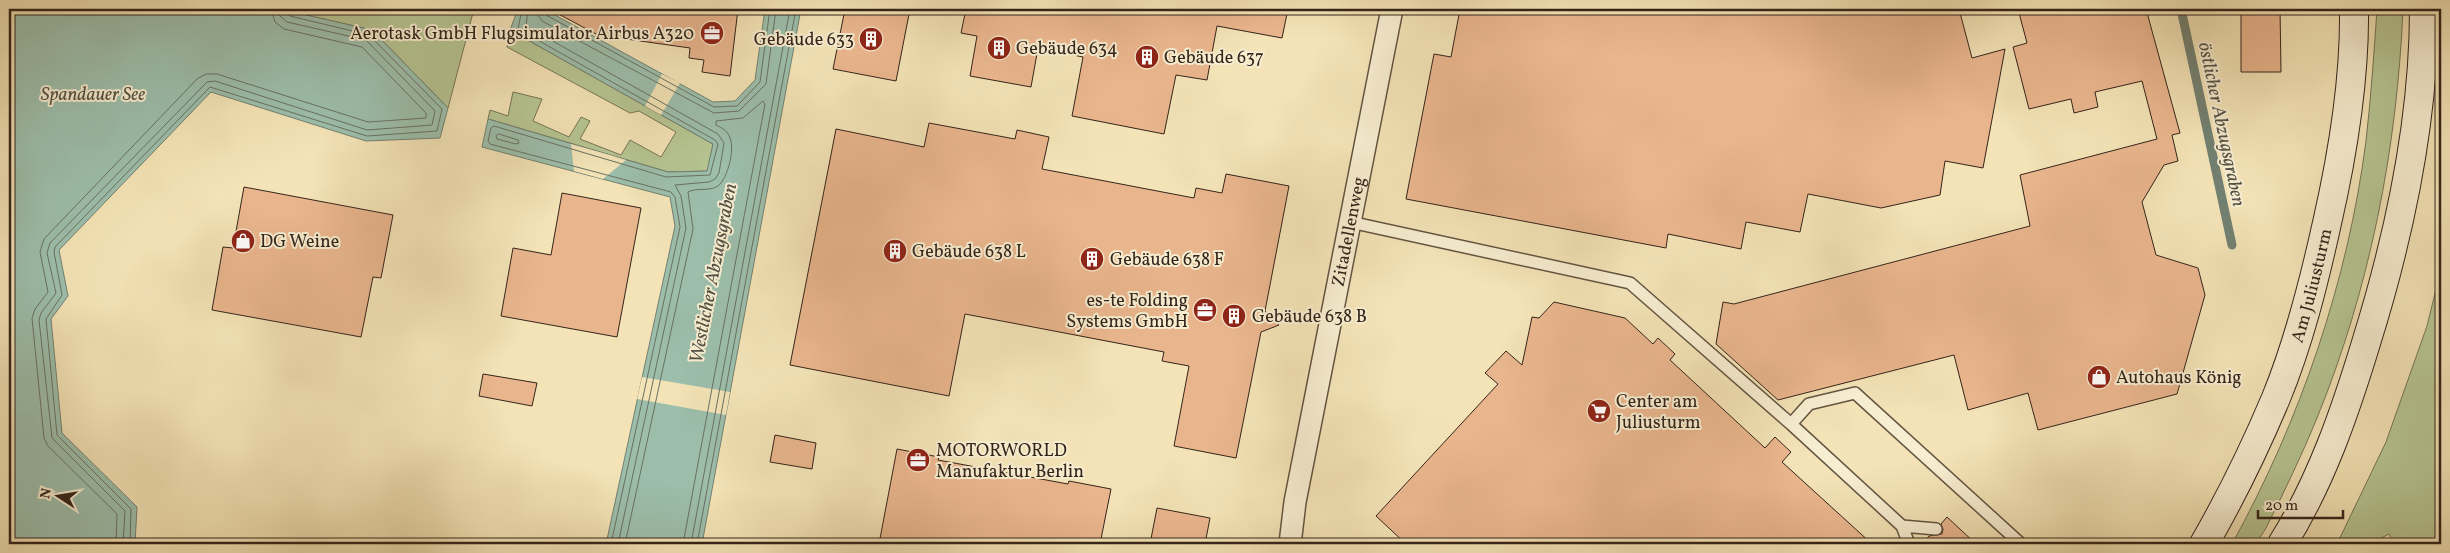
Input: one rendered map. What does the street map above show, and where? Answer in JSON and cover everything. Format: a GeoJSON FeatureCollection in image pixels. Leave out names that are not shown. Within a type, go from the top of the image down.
{"type":"FeatureCollection","features":[{"type":"Feature","properties":{"kind":"main road","name":"Am Juliusturm"},"geometry":{"type":"LineString","coordinates":[[2204,544],[2230,498],[2277,397],[2311,292],[2338,178],[2349,101],[2354,9]]}},
{"type":"Feature","properties":{"kind":"main road"},"geometry":{"type":"LineString","coordinates":[[2282,544],[2294,526],[2343,418],[2378,305],[2407,187],[2420,104],[2433,44],[2424,9]]}},
{"type":"Feature","properties":{"kind":"street","name":"Zitadellenweg"},"geometry":{"type":"LineString","coordinates":[[1290,544],[1295,502],[1392,9]]}},
{"type":"Feature","properties":{"kind":"lane"},"geometry":{"type":"LineString","coordinates":[[1350,222],[1630,283],[1791,424],[1902,526],[1909,544]]}},
{"type":"Feature","properties":{"kind":"lane"},"geometry":{"type":"LineString","coordinates":[[1791,424],[1809,404],[1855,393],[2021,544]]}},
{"type":"Feature","properties":{"kind":"lane"},"geometry":{"type":"LineString","coordinates":[[1902,526],[1936,529]]}},
{"type":"Feature","properties":{"kind":"green space"},"geometry":{"type":"Polygon","coordinates":[[[280,9],[474,9],[448,108],[372,30],[280,9]]]}},
{"type":"Feature","properties":{"kind":"green space"},"geometry":{"type":"Polygon","coordinates":[[[2377,9],[2403,9],[2400,61],[2387,166],[2366,268],[2336,369],[2299,460],[2266,528],[2256,544],[2232,544],[2257,497],[2300,399],[2334,298],[2358,193],[2366,141],[2377,9]]]}},
{"type":"Feature","properties":{"kind":"green space"},"geometry":{"type":"Polygon","coordinates":[[[510,30],[713,144],[708,171],[668,172],[488,119],[490,110],[508,116],[513,92],[542,99],[533,121],[569,137],[581,117],[590,121],[580,139],[621,155],[630,140],[661,157],[676,132],[639,111],[630,113],[507,47],[510,30]]]}},
{"type":"Feature","properties":{"kind":"green space"},"geometry":{"type":"Polygon","coordinates":[[[2441,269],[2441,544],[2394,544],[2389,534],[2370,544],[2337,544],[2386,442],[2427,326],[2441,269]]]}},
{"type":"Feature","properties":{"kind":"water","name":"Spandauer See"},"geometry":{"type":"Polygon","coordinates":[[[9,9],[280,9],[372,30],[448,108],[440,138],[366,141],[211,92],[59,250],[68,296],[51,319],[62,433],[137,507],[135,544],[9,544],[9,9]]]}},
{"type":"Feature","properties":{"kind":"water","name":"Westlicher Abzugsgraben"},"geometry":{"type":"Polygon","coordinates":[[[518,9],[544,9],[713,102],[735,101],[755,80],[765,9],[801,9],[702,544],[606,544],[675,226],[670,197],[482,147],[488,119],[668,172],[707,171],[713,144],[510,30],[518,9]]]}},
{"type":"Feature","properties":{"kind":"pier"},"geometry":{"type":"Polygon","coordinates":[[[662,74],[680,83],[661,115],[645,106],[662,74]]]}},
{"type":"Feature","properties":{"kind":"pier"},"geometry":{"type":"Polygon","coordinates":[[[571,144],[626,160],[603,179],[574,171],[571,144]]]}},
{"type":"Feature","properties":{"kind":"pier"},"geometry":{"type":"Polygon","coordinates":[[[642,377],[730,392],[726,415],[637,399],[642,377]]]}},
{"type":"Feature","properties":{"kind":"building"},"geometry":{"type":"Polygon","coordinates":[[[549,9],[738,9],[730,76],[702,72],[704,60],[689,58],[690,48],[598,35],[549,9]]]}},
{"type":"Feature","properties":{"kind":"building","name":"Gebäude 633"},"geometry":{"type":"Polygon","coordinates":[[[845,9],[910,9],[896,81],[833,69],[845,9]]]}},
{"type":"Feature","properties":{"kind":"building","name":"Gebäude 637"},"geometry":{"type":"Polygon","coordinates":[[[966,9],[1288,9],[1282,38],[1217,26],[1207,80],[1176,75],[1164,134],[1072,116],[1083,57],[1038,48],[1031,87],[970,76],[977,36],[961,33],[966,9]]]}},
{"type":"Feature","properties":{"kind":"building"},"geometry":{"type":"Polygon","coordinates":[[[1460,9],[1959,9],[1972,58],[2005,49],[1983,168],[1945,161],[1940,195],[1881,208],[1808,194],[1800,232],[1746,222],[1741,249],[1668,234],[1666,248],[1406,199],[1434,54],[1451,57],[1460,9]]]}},
{"type":"Feature","properties":{"kind":"building"},"geometry":{"type":"Polygon","coordinates":[[[2018,9],[2146,9],[2180,133],[2172,135],[2178,161],[2164,165],[2142,202],[2156,255],[2198,268],[2205,295],[2177,394],[2038,430],[2028,393],[1968,410],[1954,355],[1778,400],[1716,344],[1723,302],[1734,304],[2030,226],[2020,175],[2157,139],[2142,81],[2095,92],[2098,107],[2074,113],[2071,99],[2029,109],[2013,47],[2027,43],[2018,9]]]}},
{"type":"Feature","properties":{"kind":"building"},"geometry":{"type":"Polygon","coordinates":[[[2241,9],[2280,9],[2281,72],[2241,72],[2241,9]]]}},
{"type":"Feature","properties":{"kind":"building"},"geometry":{"type":"Polygon","coordinates":[[[929,123],[1015,139],[1017,130],[1049,137],[1042,169],[1194,198],[1196,188],[1222,193],[1226,174],[1289,186],[1265,311],[1279,325],[1261,332],[1236,458],[1174,446],[1189,366],[1162,361],[1164,352],[965,314],[949,396],[790,365],[836,129],[924,147],[929,123]]]}},
{"type":"Feature","properties":{"kind":"building"},"geometry":{"type":"Polygon","coordinates":[[[244,187],[393,215],[381,278],[373,277],[361,337],[212,310],[223,247],[233,248],[244,187]]]}},
{"type":"Feature","properties":{"kind":"building"},"geometry":{"type":"Polygon","coordinates":[[[562,193],[641,208],[617,337],[501,316],[513,248],[551,255],[562,193]]]}},
{"type":"Feature","properties":{"kind":"building","name":"Center am Juliusturm"},"geometry":{"type":"Polygon","coordinates":[[[1554,302],[1625,318],[1653,344],[1658,338],[1675,354],[1670,360],[1765,448],[1775,437],[1791,452],[1782,462],[1872,544],[1406,544],[1376,516],[1498,384],[1485,373],[1506,351],[1522,365],[1532,317],[1539,318],[1554,302]]]}},
{"type":"Feature","properties":{"kind":"building"},"geometry":{"type":"Polygon","coordinates":[[[483,374],[537,383],[532,406],[479,396],[483,374]]]}},
{"type":"Feature","properties":{"kind":"building"},"geometry":{"type":"Polygon","coordinates":[[[775,435],[816,443],[812,469],[770,462],[775,435]]]}},
{"type":"Feature","properties":{"kind":"building"},"geometry":{"type":"Polygon","coordinates":[[[897,449],[939,457],[938,460],[1068,484],[1069,481],[1111,489],[1100,544],[879,544],[897,449]]]}},
{"type":"Feature","properties":{"kind":"building"},"geometry":{"type":"Polygon","coordinates":[[[1157,508],[1210,518],[1205,544],[1150,544],[1157,508]]]}},
{"type":"Feature","properties":{"kind":"building"},"geometry":{"type":"Polygon","coordinates":[[[1947,517],[1976,544],[1922,544],[1929,536],[1942,534],[1941,524],[1947,517]]]}},
{"type":"Feature","properties":{"kind":"waterway","name":"östlicher Abzugsgraben"},"geometry":{"type":"LineString","coordinates":[[2181,9],[2232,245]]}},
{"type":"Feature","properties":{"kind":"place","name":"Aerotask GmbH Flugsimulator Airbus A320"},"geometry":{"type":"Point","coordinates":[712,33]}},
{"type":"Feature","properties":{"kind":"place","name":"Gebäude 633"},"geometry":{"type":"Point","coordinates":[871,39]}},
{"type":"Feature","properties":{"kind":"place","name":"Gebäude 634"},"geometry":{"type":"Point","coordinates":[999,48]}},
{"type":"Feature","properties":{"kind":"place","name":"Gebäude 637"},"geometry":{"type":"Point","coordinates":[1147,57]}},
{"type":"Feature","properties":{"kind":"place","name":"DG Weine"},"geometry":{"type":"Point","coordinates":[243,241]}},
{"type":"Feature","properties":{"kind":"place","name":"Gebäude 638 L"},"geometry":{"type":"Point","coordinates":[895,251]}},
{"type":"Feature","properties":{"kind":"place","name":"Gebäude 638 F"},"geometry":{"type":"Point","coordinates":[1092,259]}},
{"type":"Feature","properties":{"kind":"place","name":"es-te Folding Systems GmbH"},"geometry":{"type":"Point","coordinates":[1205,310]}},
{"type":"Feature","properties":{"kind":"place","name":"Gebäude 638 B"},"geometry":{"type":"Point","coordinates":[1234,316]}},
{"type":"Feature","properties":{"kind":"place","name":"Autohaus König"},"geometry":{"type":"Point","coordinates":[2099,377]}},
{"type":"Feature","properties":{"kind":"place","name":"Center am Juliusturm"},"geometry":{"type":"Point","coordinates":[1599,411]}},
{"type":"Feature","properties":{"kind":"place","name":"MOTORWORLD Manufaktur Berlin"},"geometry":{"type":"Point","coordinates":[918,460]}}]}
